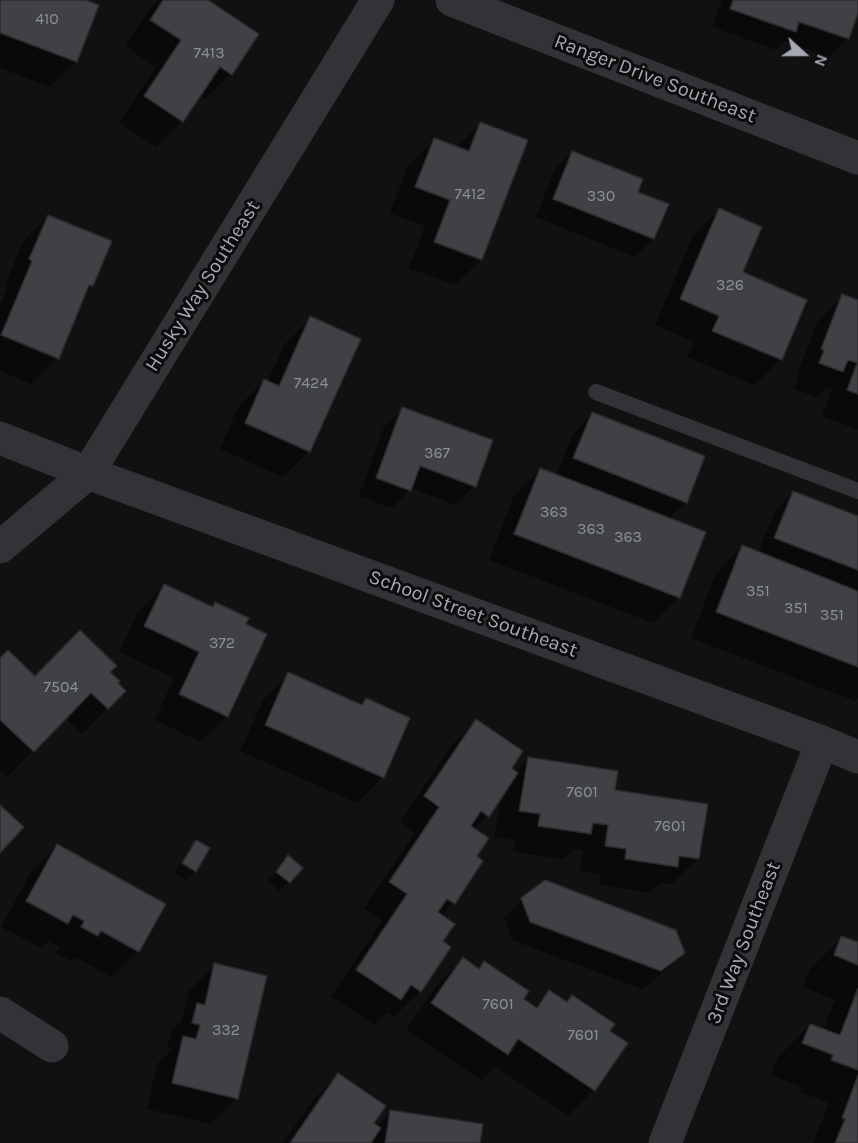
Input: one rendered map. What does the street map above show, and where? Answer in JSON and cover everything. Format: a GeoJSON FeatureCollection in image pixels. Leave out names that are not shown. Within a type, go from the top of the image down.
{"type":"FeatureCollection","features":[{"type":"Feature","properties":{"kind":"street","name":"Husky Way Southeast"},"geometry":{"type":"LineString","coordinates":[[0,548],[88,473],[378,0]]}},
{"type":"Feature","properties":{"kind":"street","name":"Ranger Drive Southeast"},"geometry":{"type":"LineString","coordinates":[[452,0],[858,158]]}},
{"type":"Feature","properties":{"kind":"street","name":"School Street Southeast"},"geometry":{"type":"LineString","coordinates":[[0,438],[88,473],[858,757]]}},
{"type":"Feature","properties":{"kind":"street","name":"3rd Way Southeast"},"geometry":{"type":"LineString","coordinates":[[665,1143],[822,742]]}},
{"type":"Feature","properties":{"kind":"street"},"geometry":{"type":"LineString","coordinates":[[0,1013],[51,1046]]}},
{"type":"Feature","properties":{"kind":"lane"},"geometry":{"type":"LineString","coordinates":[[596,392],[858,491]]}},
{"type":"Feature","properties":{"kind":"building"},"geometry":{"type":"Polygon","coordinates":[[[0,0],[86,0],[99,5],[77,62],[0,33],[0,0]]]}},
{"type":"Feature","properties":{"kind":"building"},"geometry":{"type":"Polygon","coordinates":[[[163,0],[208,0],[259,34],[232,75],[220,67],[183,122],[144,96],[181,40],[150,20],[163,0]]]}},
{"type":"Feature","properties":{"kind":"building"},"geometry":{"type":"Polygon","coordinates":[[[733,0],[858,0],[858,13],[849,39],[799,22],[796,32],[730,9],[733,0]]]}},
{"type":"Feature","properties":{"kind":"building"},"geometry":{"type":"Polygon","coordinates":[[[480,122],[528,140],[482,260],[434,242],[450,200],[415,187],[434,138],[469,151],[480,122]]]}},
{"type":"Feature","properties":{"kind":"building"},"geometry":{"type":"Polygon","coordinates":[[[572,151],[643,179],[638,192],[669,204],[654,239],[553,199],[572,151]]]}},
{"type":"Feature","properties":{"kind":"building"},"geometry":{"type":"Polygon","coordinates":[[[719,208],[762,227],[743,272],[807,300],[782,360],[712,331],[719,316],[680,299],[719,208]]]}},
{"type":"Feature","properties":{"kind":"building"},"geometry":{"type":"Polygon","coordinates":[[[48,215],[112,241],[93,286],[89,285],[59,359],[1,335],[32,261],[29,259],[48,215]]]}},
{"type":"Feature","properties":{"kind":"building"},"geometry":{"type":"Polygon","coordinates":[[[842,294],[858,300],[858,394],[847,390],[857,363],[848,360],[843,372],[819,363],[824,350],[821,349],[842,294]]]}},
{"type":"Feature","properties":{"kind":"building"},"geometry":{"type":"Polygon","coordinates":[[[310,316],[361,339],[310,452],[245,423],[264,379],[279,386],[310,316]]]}},
{"type":"Feature","properties":{"kind":"building"},"geometry":{"type":"Polygon","coordinates":[[[402,407],[493,440],[476,487],[420,466],[411,491],[376,478],[402,407]]]}},
{"type":"Feature","properties":{"kind":"building"},"geometry":{"type":"Polygon","coordinates":[[[592,412],[705,456],[687,503],[573,458],[592,412]]]}},
{"type":"Feature","properties":{"kind":"building"},"geometry":{"type":"Polygon","coordinates":[[[540,468],[706,532],[680,598],[514,534],[540,468]]]}},
{"type":"Feature","properties":{"kind":"building"},"geometry":{"type":"Polygon","coordinates":[[[793,491],[858,516],[858,570],[774,538],[793,491]]]}},
{"type":"Feature","properties":{"kind":"building"},"geometry":{"type":"Polygon","coordinates":[[[742,545],[858,591],[858,667],[716,612],[742,545]]]}},
{"type":"Feature","properties":{"kind":"building"},"geometry":{"type":"Polygon","coordinates":[[[164,584],[213,607],[215,602],[249,618],[246,624],[267,634],[228,717],[179,694],[199,652],[144,626],[164,584]]]}},
{"type":"Feature","properties":{"kind":"building"},"geometry":{"type":"Polygon","coordinates":[[[80,630],[117,666],[110,672],[120,681],[118,683],[126,691],[108,709],[91,693],[34,752],[0,720],[0,658],[8,650],[35,676],[80,630]]]}},
{"type":"Feature","properties":{"kind":"building"},"geometry":{"type":"Polygon","coordinates":[[[288,672],[362,705],[366,698],[410,718],[384,778],[265,725],[288,672]]]}},
{"type":"Feature","properties":{"kind":"building"},"geometry":{"type":"Polygon","coordinates":[[[476,719],[523,751],[512,768],[518,773],[489,817],[481,811],[471,826],[489,838],[477,856],[483,861],[455,904],[447,899],[438,912],[455,924],[443,941],[451,947],[421,992],[411,985],[401,1000],[356,970],[407,894],[389,882],[439,807],[424,796],[476,719]]]}},
{"type":"Feature","properties":{"kind":"building"},"geometry":{"type":"Polygon","coordinates":[[[528,757],[618,771],[615,790],[708,804],[699,859],[679,856],[678,867],[625,859],[626,849],[605,846],[608,825],[593,823],[591,834],[538,826],[540,814],[519,811],[528,757]]]}},
{"type":"Feature","properties":{"kind":"building"},"geometry":{"type":"Polygon","coordinates":[[[0,805],[24,827],[0,853],[0,805]]]}},
{"type":"Feature","properties":{"kind":"building"},"geometry":{"type":"Polygon","coordinates":[[[196,840],[210,848],[196,872],[182,863],[196,840]]]}},
{"type":"Feature","properties":{"kind":"building"},"geometry":{"type":"Polygon","coordinates":[[[57,844],[166,904],[139,952],[101,931],[98,936],[81,927],[84,921],[73,915],[68,924],[26,901],[57,844]]]}},
{"type":"Feature","properties":{"kind":"building"},"geometry":{"type":"Polygon","coordinates":[[[288,855],[303,868],[290,883],[276,872],[288,855]]]}},
{"type":"Feature","properties":{"kind":"building"},"geometry":{"type":"Polygon","coordinates":[[[545,880],[676,930],[685,953],[661,971],[530,922],[521,898],[545,880]]]}},
{"type":"Feature","properties":{"kind":"building"},"geometry":{"type":"Polygon","coordinates":[[[841,936],[858,942],[858,965],[834,955],[841,936]]]}},
{"type":"Feature","properties":{"kind":"building"},"geometry":{"type":"Polygon","coordinates":[[[463,957],[479,969],[484,961],[529,991],[524,999],[537,1008],[549,990],[567,1002],[572,995],[615,1024],[610,1031],[628,1043],[595,1091],[518,1039],[508,1055],[431,1003],[463,957]]]}},
{"type":"Feature","properties":{"kind":"building"},"geometry":{"type":"Polygon","coordinates":[[[214,963],[267,976],[238,1099],[172,1083],[183,1036],[196,1039],[200,1025],[192,1023],[197,1003],[205,1005],[214,963]]]}},
{"type":"Feature","properties":{"kind":"building"},"geometry":{"type":"Polygon","coordinates":[[[858,988],[858,1070],[831,1060],[833,1055],[802,1043],[810,1024],[840,1035],[858,988]]]}},
{"type":"Feature","properties":{"kind":"building"},"geometry":{"type":"Polygon","coordinates":[[[338,1073],[386,1106],[374,1123],[381,1128],[371,1143],[290,1143],[338,1073]]]}},
{"type":"Feature","properties":{"kind":"building"},"geometry":{"type":"Polygon","coordinates":[[[858,1075],[858,1143],[835,1143],[845,1119],[842,1118],[858,1075]]]}},
{"type":"Feature","properties":{"kind":"building"},"geometry":{"type":"Polygon","coordinates":[[[390,1110],[483,1124],[480,1143],[385,1143],[390,1110]]]}}]}
